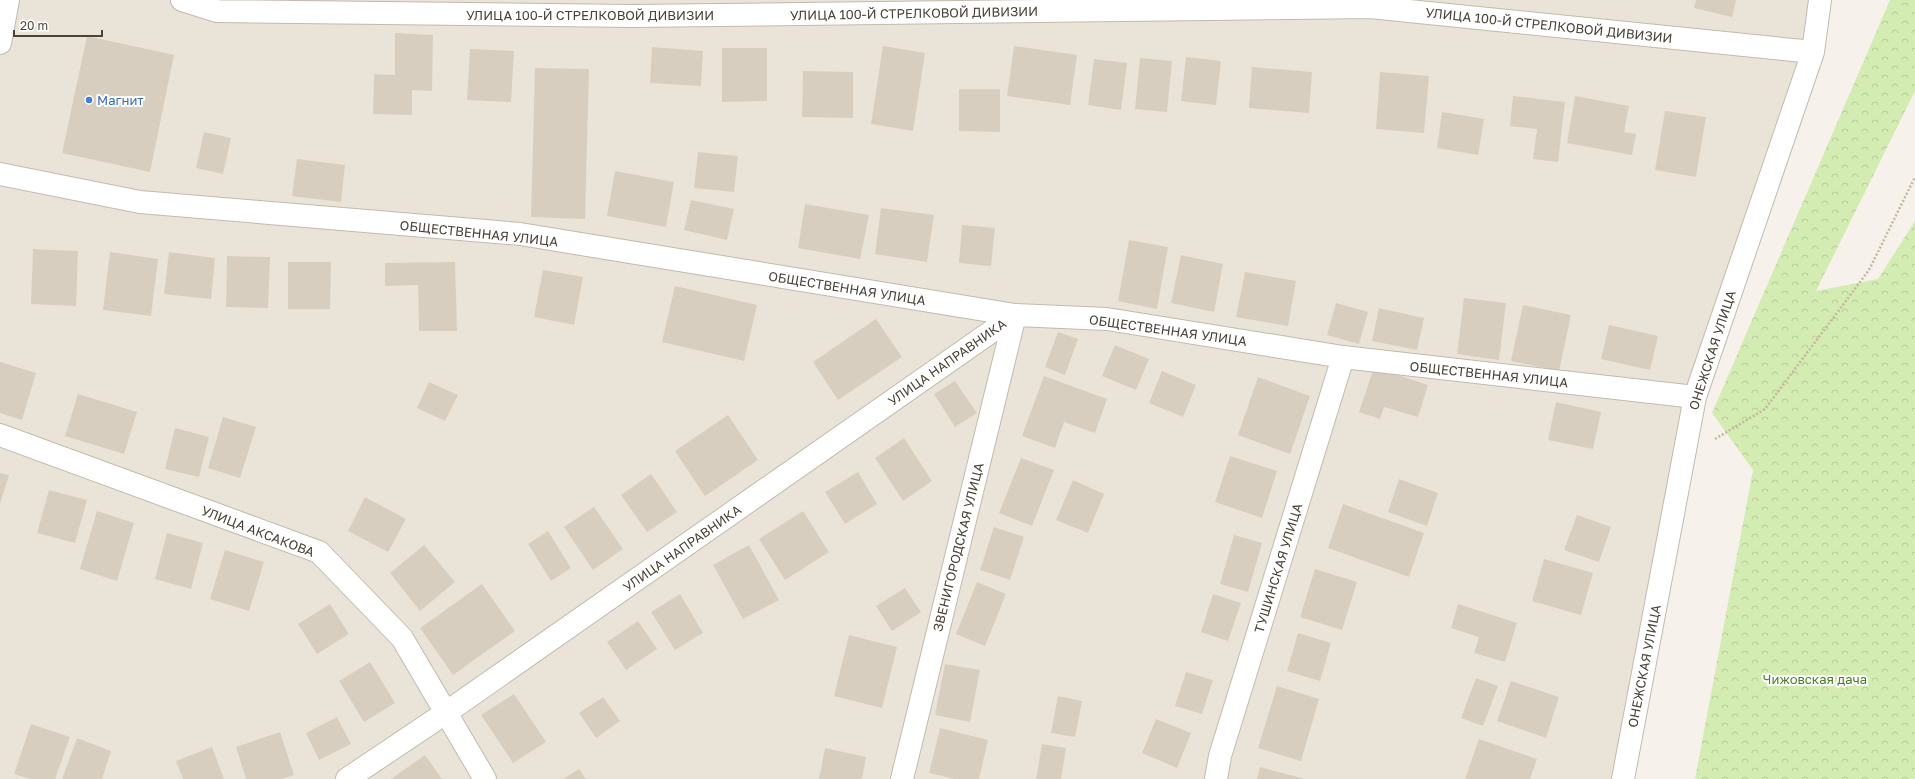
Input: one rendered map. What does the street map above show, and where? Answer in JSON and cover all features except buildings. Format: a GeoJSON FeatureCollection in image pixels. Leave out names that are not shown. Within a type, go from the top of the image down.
{"type":"FeatureCollection","features":[{"type":"Feature","properties":{"kind":"street"},"geometry":{"type":"LineString","coordinates":[[0,43],[8,0]]}},
{"type":"Feature","properties":{"kind":"street","name":"УЛИЦА 100-Й СТРЕЛКОВОЙ ДИВИЗИИ"},"geometry":{"type":"LineString","coordinates":[[182,0],[217,11],[632,8],[1370,7],[1814,52]]}},
{"type":"Feature","properties":{"kind":"street","name":"ОНЕЖСКАЯ УЛИЦА"},"geometry":{"type":"LineString","coordinates":[[1623,779],[1695,397],[1814,52],[1820,0]]}},
{"type":"Feature","properties":{"kind":"street","name":"ОБЩЕСТВЕННАЯ УЛИЦА"},"geometry":{"type":"LineString","coordinates":[[0,174],[140,202],[520,234],[1015,315],[1107,319],[1343,357],[1695,397]]}},
{"type":"Feature","properties":{"kind":"street","name":"УЛИЦА НАПРАВНИКА"},"geometry":{"type":"LineString","coordinates":[[347,779],[447,712],[1015,315]]}},
{"type":"Feature","properties":{"kind":"street","name":"ЗВЕНИГОРОДСКАЯ УЛИЦА"},"geometry":{"type":"LineString","coordinates":[[902,779],[1015,315]]}},
{"type":"Feature","properties":{"kind":"street","name":"ТУШИНСКАЯ УЛИЦА"},"geometry":{"type":"LineString","coordinates":[[1216,779],[1220,756],[1343,357]]}},
{"type":"Feature","properties":{"kind":"street","name":"УЛИЦА АКСАКОВА"},"geometry":{"type":"LineString","coordinates":[[0,435],[318,552],[402,638],[447,712],[485,779]]}},
{"type":"Feature","properties":{"kind":"path"},"geometry":{"type":"LineString","coordinates":[[1683,456],[1696,451],[1765,409],[1869,270],[1915,177]]}},
{"type":"Feature","properties":{"kind":"shaded area"},"geometry":{"type":"Polygon","coordinates":[[[0,0],[1823,0],[1703,407],[1612,779],[0,779],[0,0]]]}},
{"type":"Feature","properties":{"kind":"green space","name":"Чижовская дача"},"geometry":{"type":"Polygon","coordinates":[[[1890,0],[1915,0],[1915,91],[1816,291],[1878,279],[1915,221],[1915,779],[1695,779],[1753,470],[1712,413],[1890,0]]]}},
{"type":"Feature","properties":{"kind":"place","name":"Магнит"},"geometry":{"type":"Point","coordinates":[89,100]}}]}
